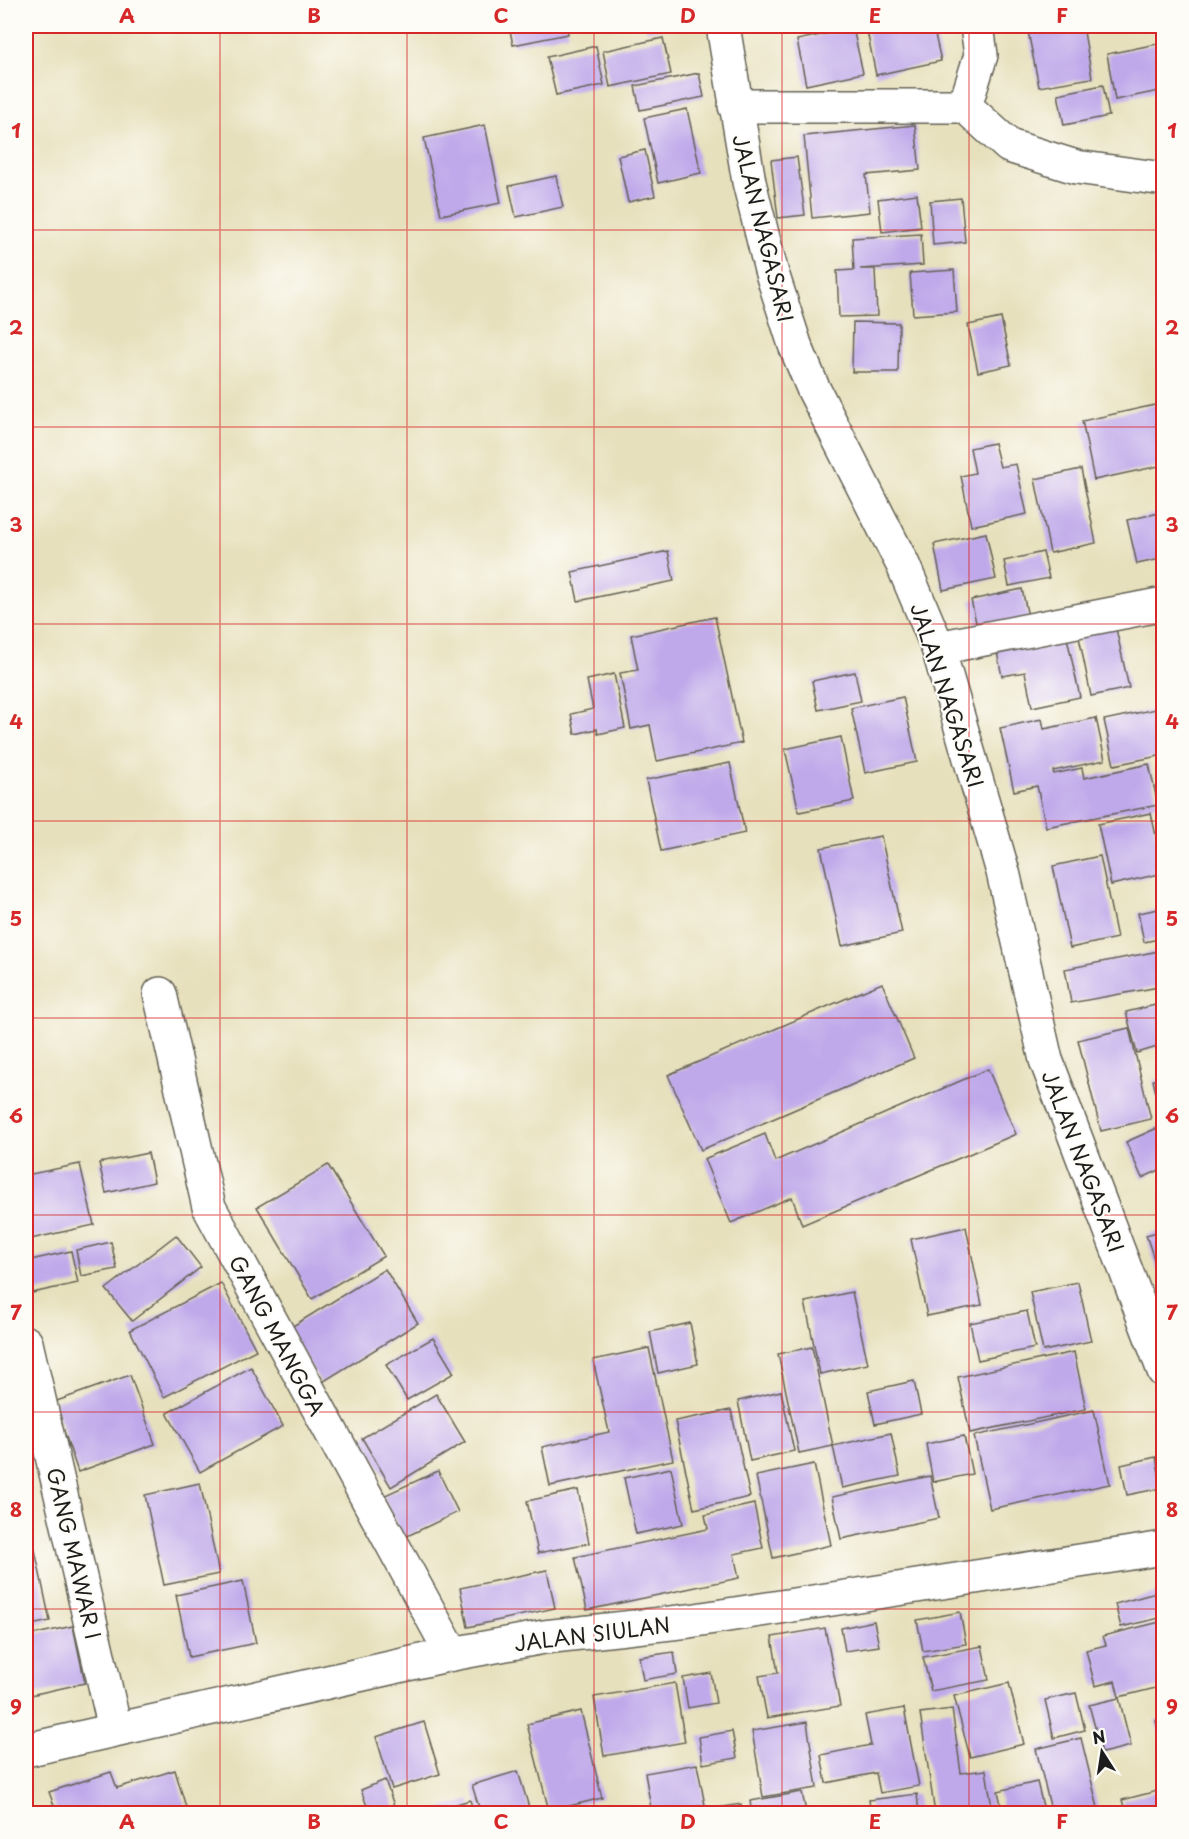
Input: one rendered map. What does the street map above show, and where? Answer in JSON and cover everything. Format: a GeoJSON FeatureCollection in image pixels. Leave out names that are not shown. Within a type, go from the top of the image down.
{"type":"FeatureCollection","features":[{"type":"Feature","properties":{"kind":"street","name":"JALAN NAGASARI"},"geometry":{"type":"LineString","coordinates":[[723,26],[749,182],[771,270],[795,345],[813,388],[903,565],[938,648],[1003,872],[1046,1060],[1164,1371]]}},
{"type":"Feature","properties":{"kind":"street"},"geometry":{"type":"LineString","coordinates":[[965,106],[981,55],[977,26]]}},
{"type":"Feature","properties":{"kind":"street"},"geometry":{"type":"LineString","coordinates":[[735,106],[965,106],[1010,146],[1076,167],[1164,179]]}},
{"type":"Feature","properties":{"kind":"street"},"geometry":{"type":"LineString","coordinates":[[938,648],[1164,604]]}},
{"type":"Feature","properties":{"kind":"street","name":"GANG MANGGA"},"geometry":{"type":"LineString","coordinates":[[160,994],[209,1207],[452,1654]]}},
{"type":"Feature","properties":{"kind":"street","name":"GANG MAWAR I"},"geometry":{"type":"LineString","coordinates":[[26,1343],[115,1729]]}},
{"type":"Feature","properties":{"kind":"street","name":"JALAN SIULAN"},"geometry":{"type":"LineString","coordinates":[[26,1750],[452,1654],[544,1637],[689,1621],[1164,1548]]}},
{"type":"Feature","properties":{"kind":"building"},"geometry":{"type":"Polygon","coordinates":[[[509,26],[567,26],[568,34],[513,45],[509,26]]]}},
{"type":"Feature","properties":{"kind":"building"},"geometry":{"type":"Polygon","coordinates":[[[646,26],[669,26],[669,27],[647,31],[646,26]]]}},
{"type":"Feature","properties":{"kind":"building"},"geometry":{"type":"Polygon","coordinates":[[[866,26],[933,26],[941,61],[876,75],[866,26]]]}},
{"type":"Feature","properties":{"kind":"building"},"geometry":{"type":"Polygon","coordinates":[[[1027,26],[1083,26],[1092,78],[1039,87],[1027,26]]]}},
{"type":"Feature","properties":{"kind":"building"},"geometry":{"type":"Polygon","coordinates":[[[853,28],[863,73],[806,85],[797,40],[853,28]]]}},
{"type":"Feature","properties":{"kind":"building"},"geometry":{"type":"Polygon","coordinates":[[[663,38],[671,74],[610,87],[603,51],[663,38]]]}},
{"type":"Feature","properties":{"kind":"building"},"geometry":{"type":"Polygon","coordinates":[[[1162,43],[1164,90],[1115,100],[1107,54],[1162,43]]]}},
{"type":"Feature","properties":{"kind":"building"},"geometry":{"type":"Polygon","coordinates":[[[596,46],[604,85],[556,95],[547,57],[596,46]]]}},
{"type":"Feature","properties":{"kind":"building"},"geometry":{"type":"Polygon","coordinates":[[[699,73],[704,97],[640,110],[635,86],[699,73]]]}},
{"type":"Feature","properties":{"kind":"building"},"geometry":{"type":"Polygon","coordinates":[[[1103,85],[1109,116],[1064,125],[1058,94],[1103,85]]]}},
{"type":"Feature","properties":{"kind":"building"},"geometry":{"type":"Polygon","coordinates":[[[687,109],[701,173],[658,183],[644,118],[687,109]]]}},
{"type":"Feature","properties":{"kind":"building"},"geometry":{"type":"Polygon","coordinates":[[[485,125],[501,203],[441,215],[424,138],[485,125]]]}},
{"type":"Feature","properties":{"kind":"building"},"geometry":{"type":"Polygon","coordinates":[[[915,125],[920,170],[866,175],[870,212],[812,218],[804,136],[915,125]]]}},
{"type":"Feature","properties":{"kind":"building"},"geometry":{"type":"Polygon","coordinates":[[[645,150],[655,196],[628,202],[618,156],[645,150]]]}},
{"type":"Feature","properties":{"kind":"building"},"geometry":{"type":"Polygon","coordinates":[[[797,157],[805,215],[778,218],[771,160],[797,157]]]}},
{"type":"Feature","properties":{"kind":"building"},"geometry":{"type":"Polygon","coordinates":[[[556,176],[563,207],[516,217],[509,186],[556,176]]]}},
{"type":"Feature","properties":{"kind":"building"},"geometry":{"type":"Polygon","coordinates":[[[917,194],[921,227],[882,232],[878,199],[917,194]]]}},
{"type":"Feature","properties":{"kind":"building"},"geometry":{"type":"Polygon","coordinates":[[[961,198],[965,242],[933,245],[930,201],[961,198]]]}},
{"type":"Feature","properties":{"kind":"building"},"geometry":{"type":"Polygon","coordinates":[[[921,234],[923,265],[860,269],[875,269],[877,316],[839,317],[837,271],[854,270],[852,238],[921,234]]]}},
{"type":"Feature","properties":{"kind":"building"},"geometry":{"type":"Polygon","coordinates":[[[954,270],[957,312],[913,315],[910,273],[954,270]]]}},
{"type":"Feature","properties":{"kind":"building"},"geometry":{"type":"Polygon","coordinates":[[[1001,318],[1011,365],[978,372],[968,325],[1001,318]]]}},
{"type":"Feature","properties":{"kind":"building"},"geometry":{"type":"Polygon","coordinates":[[[853,322],[899,323],[898,372],[852,372],[853,322]]]}},
{"type":"Feature","properties":{"kind":"building"},"geometry":{"type":"Polygon","coordinates":[[[1164,403],[1164,465],[1094,480],[1082,421],[1164,403]]]}},
{"type":"Feature","properties":{"kind":"building"},"geometry":{"type":"Polygon","coordinates":[[[994,443],[1000,467],[1016,464],[1027,514],[971,526],[961,476],[975,473],[970,448],[994,443]]]}},
{"type":"Feature","properties":{"kind":"building"},"geometry":{"type":"Polygon","coordinates":[[[1081,469],[1096,543],[1050,553],[1035,479],[1081,469]]]}},
{"type":"Feature","properties":{"kind":"building"},"geometry":{"type":"Polygon","coordinates":[[[1164,512],[1164,569],[1160,559],[1137,564],[1127,520],[1164,512]]]}},
{"type":"Feature","properties":{"kind":"building"},"geometry":{"type":"Polygon","coordinates":[[[986,533],[996,579],[943,590],[934,544],[986,533]]]}},
{"type":"Feature","properties":{"kind":"building"},"geometry":{"type":"Polygon","coordinates":[[[668,551],[674,581],[578,601],[572,572],[668,551]]]}},
{"type":"Feature","properties":{"kind":"building"},"geometry":{"type":"Polygon","coordinates":[[[1043,552],[1049,578],[1009,586],[1004,561],[1043,552]]]}},
{"type":"Feature","properties":{"kind":"building"},"geometry":{"type":"Polygon","coordinates":[[[1022,589],[1029,621],[978,631],[971,600],[1022,589]]]}},
{"type":"Feature","properties":{"kind":"building"},"geometry":{"type":"Polygon","coordinates":[[[715,617],[742,743],[657,761],[650,725],[631,729],[620,673],[638,670],[631,635],[715,617]]]}},
{"type":"Feature","properties":{"kind":"building"},"geometry":{"type":"Polygon","coordinates":[[[1115,624],[1129,688],[1091,696],[1078,632],[1115,624]]]}},
{"type":"Feature","properties":{"kind":"building"},"geometry":{"type":"Polygon","coordinates":[[[1066,633],[1080,697],[1032,707],[1025,672],[1002,676],[996,648],[1066,633]]]}},
{"type":"Feature","properties":{"kind":"building"},"geometry":{"type":"Polygon","coordinates":[[[855,672],[861,701],[818,710],[812,681],[855,672]]]}},
{"type":"Feature","properties":{"kind":"building"},"geometry":{"type":"Polygon","coordinates":[[[614,674],[625,728],[598,734],[597,729],[575,734],[571,714],[593,709],[587,680],[614,674]]]}},
{"type":"Feature","properties":{"kind":"building"},"geometry":{"type":"Polygon","coordinates":[[[903,697],[917,762],[865,773],[851,708],[903,697]]]}},
{"type":"Feature","properties":{"kind":"building"},"geometry":{"type":"Polygon","coordinates":[[[1156,709],[1164,755],[1114,765],[1104,720],[1156,709]]]}},
{"type":"Feature","properties":{"kind":"building"},"geometry":{"type":"Polygon","coordinates":[[[1096,718],[1105,760],[1053,771],[1054,774],[1082,768],[1084,778],[1149,764],[1158,805],[1046,827],[1037,786],[1014,791],[1000,728],[1042,719],[1044,729],[1096,718]]]}},
{"type":"Feature","properties":{"kind":"building"},"geometry":{"type":"Polygon","coordinates":[[[841,737],[854,801],[799,812],[785,749],[841,737]]]}},
{"type":"Feature","properties":{"kind":"building"},"geometry":{"type":"Polygon","coordinates":[[[730,763],[745,833],[661,851],[646,780],[730,763]]]}},
{"type":"Feature","properties":{"kind":"building"},"geometry":{"type":"Polygon","coordinates":[[[1151,813],[1164,873],[1111,885],[1098,824],[1151,813]]]}},
{"type":"Feature","properties":{"kind":"building"},"geometry":{"type":"Polygon","coordinates":[[[881,836],[902,933],[842,946],[821,848],[881,836]]]}},
{"type":"Feature","properties":{"kind":"building"},"geometry":{"type":"Polygon","coordinates":[[[1100,856],[1117,938],[1070,948],[1053,866],[1100,856]]]}},
{"type":"Feature","properties":{"kind":"building"},"geometry":{"type":"Polygon","coordinates":[[[1164,908],[1164,938],[1144,942],[1138,913],[1164,908]]]}},
{"type":"Feature","properties":{"kind":"building"},"geometry":{"type":"Polygon","coordinates":[[[1164,950],[1164,986],[1071,1003],[1065,969],[1164,950]]]}},
{"type":"Feature","properties":{"kind":"building"},"geometry":{"type":"Polygon","coordinates":[[[882,983],[914,1058],[701,1150],[668,1075],[882,983]]]}},
{"type":"Feature","properties":{"kind":"building"},"geometry":{"type":"Polygon","coordinates":[[[1164,1003],[1164,1045],[1137,1053],[1126,1012],[1164,1003]]]}},
{"type":"Feature","properties":{"kind":"building"},"geometry":{"type":"Polygon","coordinates":[[[1129,1028],[1151,1119],[1101,1131],[1078,1040],[1129,1028]]]}},
{"type":"Feature","properties":{"kind":"building"},"geometry":{"type":"Polygon","coordinates":[[[988,1069],[1016,1134],[802,1225],[792,1197],[731,1223],[704,1159],[765,1134],[775,1161],[988,1069]]]}},
{"type":"Feature","properties":{"kind":"building"},"geometry":{"type":"Polygon","coordinates":[[[1164,1078],[1164,1113],[1161,1114],[1153,1080],[1164,1078]]]}},
{"type":"Feature","properties":{"kind":"building"},"geometry":{"type":"Polygon","coordinates":[[[1164,1125],[1164,1168],[1142,1178],[1126,1142],[1164,1125]]]}},
{"type":"Feature","properties":{"kind":"building"},"geometry":{"type":"Polygon","coordinates":[[[148,1153],[154,1182],[106,1193],[99,1163],[148,1153]]]}},
{"type":"Feature","properties":{"kind":"building"},"geometry":{"type":"Polygon","coordinates":[[[80,1164],[94,1225],[26,1240],[26,1175],[80,1164]]]}},
{"type":"Feature","properties":{"kind":"building"},"geometry":{"type":"Polygon","coordinates":[[[328,1165],[384,1256],[312,1299],[257,1207],[328,1165]]]}},
{"type":"Feature","properties":{"kind":"building"},"geometry":{"type":"Polygon","coordinates":[[[966,1227],[982,1305],[927,1316],[911,1239],[966,1227]]]}},
{"type":"Feature","properties":{"kind":"building"},"geometry":{"type":"Polygon","coordinates":[[[1164,1230],[1164,1286],[1163,1286],[1146,1235],[1164,1230]]]}},
{"type":"Feature","properties":{"kind":"building"},"geometry":{"type":"Polygon","coordinates":[[[176,1235],[201,1267],[132,1321],[106,1289],[176,1235]]]}},
{"type":"Feature","properties":{"kind":"building"},"geometry":{"type":"Polygon","coordinates":[[[111,1242],[117,1269],[81,1276],[76,1250],[111,1242]]]}},
{"type":"Feature","properties":{"kind":"building"},"geometry":{"type":"Polygon","coordinates":[[[71,1251],[78,1283],[32,1293],[26,1261],[71,1251]]]}},
{"type":"Feature","properties":{"kind":"building"},"geometry":{"type":"Polygon","coordinates":[[[385,1269],[418,1323],[321,1383],[288,1329],[385,1269]]]}},
{"type":"Feature","properties":{"kind":"building"},"geometry":{"type":"Polygon","coordinates":[[[1078,1282],[1091,1341],[1043,1351],[1030,1292],[1078,1282]]]}},
{"type":"Feature","properties":{"kind":"building"},"geometry":{"type":"Polygon","coordinates":[[[221,1283],[256,1350],[164,1397],[130,1330],[221,1283]]]}},
{"type":"Feature","properties":{"kind":"building"},"geometry":{"type":"Polygon","coordinates":[[[852,1292],[868,1364],[820,1374],[805,1302],[852,1292]]]}},
{"type":"Feature","properties":{"kind":"building"},"geometry":{"type":"Polygon","coordinates":[[[1027,1311],[1035,1348],[978,1360],[970,1323],[1027,1311]]]}},
{"type":"Feature","properties":{"kind":"building"},"geometry":{"type":"Polygon","coordinates":[[[690,1323],[698,1364],[658,1373],[650,1332],[690,1323]]]}},
{"type":"Feature","properties":{"kind":"building"},"geometry":{"type":"Polygon","coordinates":[[[433,1338],[454,1373],[407,1400],[386,1365],[433,1338]]]}},
{"type":"Feature","properties":{"kind":"building"},"geometry":{"type":"Polygon","coordinates":[[[812,1347],[833,1446],[799,1453],[778,1354],[812,1347]]]}},
{"type":"Feature","properties":{"kind":"building"},"geometry":{"type":"Polygon","coordinates":[[[649,1348],[673,1460],[550,1486],[542,1447],[609,1432],[593,1360],[649,1348]]]}},
{"type":"Feature","properties":{"kind":"building"},"geometry":{"type":"Polygon","coordinates":[[[1074,1352],[1086,1409],[970,1433],[958,1377],[1074,1352]]]}},
{"type":"Feature","properties":{"kind":"building"},"geometry":{"type":"Polygon","coordinates":[[[251,1367],[283,1426],[200,1472],[167,1413],[251,1367]]]}},
{"type":"Feature","properties":{"kind":"building"},"geometry":{"type":"Polygon","coordinates":[[[130,1375],[155,1444],[78,1472],[54,1402],[130,1375]]]}},
{"type":"Feature","properties":{"kind":"building"},"geometry":{"type":"Polygon","coordinates":[[[914,1381],[921,1414],[875,1424],[868,1391],[914,1381]]]}},
{"type":"Feature","properties":{"kind":"building"},"geometry":{"type":"Polygon","coordinates":[[[781,1391],[794,1451],[750,1461],[738,1401],[781,1391]]]}},
{"type":"Feature","properties":{"kind":"building"},"geometry":{"type":"Polygon","coordinates":[[[436,1394],[465,1442],[391,1487],[362,1438],[436,1394]]]}},
{"type":"Feature","properties":{"kind":"building"},"geometry":{"type":"Polygon","coordinates":[[[731,1410],[750,1497],[694,1509],[675,1421],[731,1410]]]}},
{"type":"Feature","properties":{"kind":"building"},"geometry":{"type":"Polygon","coordinates":[[[1094,1410],[1110,1484],[990,1509],[974,1436],[1094,1410]]]}},
{"type":"Feature","properties":{"kind":"building"},"geometry":{"type":"Polygon","coordinates":[[[891,1433],[900,1476],[842,1488],[833,1446],[891,1433]]]}},
{"type":"Feature","properties":{"kind":"building"},"geometry":{"type":"Polygon","coordinates":[[[964,1436],[972,1474],[933,1482],[926,1444],[964,1436]]]}},
{"type":"Feature","properties":{"kind":"building"},"geometry":{"type":"Polygon","coordinates":[[[1156,1457],[1162,1488],[1127,1495],[1121,1465],[1156,1457]]]}},
{"type":"Feature","properties":{"kind":"building"},"geometry":{"type":"Polygon","coordinates":[[[814,1464],[831,1545],[773,1558],[756,1476],[814,1464]]]}},
{"type":"Feature","properties":{"kind":"building"},"geometry":{"type":"Polygon","coordinates":[[[671,1468],[683,1524],[636,1534],[624,1478],[671,1468]]]}},
{"type":"Feature","properties":{"kind":"building"},"geometry":{"type":"Polygon","coordinates":[[[438,1471],[458,1512],[403,1538],[383,1496],[438,1471]]]}},
{"type":"Feature","properties":{"kind":"building"},"geometry":{"type":"Polygon","coordinates":[[[930,1476],[939,1518],[841,1539],[832,1497],[930,1476]]]}},
{"type":"Feature","properties":{"kind":"building"},"geometry":{"type":"Polygon","coordinates":[[[200,1483],[219,1574],[164,1585],[145,1495],[200,1483]]]}},
{"type":"Feature","properties":{"kind":"building"},"geometry":{"type":"Polygon","coordinates":[[[578,1490],[589,1543],[538,1553],[527,1501],[578,1490]]]}},
{"type":"Feature","properties":{"kind":"building"},"geometry":{"type":"Polygon","coordinates":[[[754,1504],[763,1548],[734,1554],[739,1578],[587,1610],[575,1557],[708,1529],[705,1515],[754,1504]]]}},
{"type":"Feature","properties":{"kind":"building"},"geometry":{"type":"Polygon","coordinates":[[[26,1512],[50,1621],[26,1626],[26,1512]]]}},
{"type":"Feature","properties":{"kind":"building"},"geometry":{"type":"Polygon","coordinates":[[[547,1570],[555,1608],[468,1627],[460,1588],[547,1570]]]}},
{"type":"Feature","properties":{"kind":"building"},"geometry":{"type":"Polygon","coordinates":[[[243,1581],[256,1643],[189,1657],[176,1595],[243,1581]]]}},
{"type":"Feature","properties":{"kind":"building"},"geometry":{"type":"Polygon","coordinates":[[[1163,1591],[1164,1617],[1121,1627],[1115,1604],[1163,1591]]]}},
{"type":"Feature","properties":{"kind":"building"},"geometry":{"type":"Polygon","coordinates":[[[960,1612],[966,1644],[923,1651],[917,1620],[960,1612]]]}},
{"type":"Feature","properties":{"kind":"building"},"geometry":{"type":"Polygon","coordinates":[[[874,1621],[879,1646],[845,1651],[841,1628],[874,1621]]]}},
{"type":"Feature","properties":{"kind":"building"},"geometry":{"type":"Polygon","coordinates":[[[1164,1621],[1164,1686],[1119,1697],[1115,1681],[1095,1686],[1086,1650],[1106,1645],[1103,1636],[1164,1621]]]}},
{"type":"Feature","properties":{"kind":"building"},"geometry":{"type":"Polygon","coordinates":[[[73,1626],[85,1683],[26,1696],[26,1636],[73,1626]]]}},
{"type":"Feature","properties":{"kind":"building"},"geometry":{"type":"Polygon","coordinates":[[[825,1628],[840,1706],[767,1718],[759,1676],[778,1673],[772,1637],[825,1628]]]}},
{"type":"Feature","properties":{"kind":"building"},"geometry":{"type":"Polygon","coordinates":[[[982,1646],[989,1680],[931,1691],[923,1657],[982,1646]]]}},
{"type":"Feature","properties":{"kind":"building"},"geometry":{"type":"Polygon","coordinates":[[[674,1652],[677,1674],[643,1680],[639,1657],[674,1652]]]}},
{"type":"Feature","properties":{"kind":"building"},"geometry":{"type":"Polygon","coordinates":[[[711,1673],[716,1703],[688,1708],[683,1678],[711,1673]]]}},
{"type":"Feature","properties":{"kind":"building"},"geometry":{"type":"Polygon","coordinates":[[[675,1683],[685,1742],[604,1756],[594,1697],[675,1683]]]}},
{"type":"Feature","properties":{"kind":"building"},"geometry":{"type":"Polygon","coordinates":[[[1009,1683],[1024,1744],[970,1757],[954,1696],[1009,1683]]]}},
{"type":"Feature","properties":{"kind":"building"},"geometry":{"type":"Polygon","coordinates":[[[1076,1693],[1085,1730],[1054,1738],[1045,1700],[1076,1693]]]}},
{"type":"Feature","properties":{"kind":"building"},"geometry":{"type":"Polygon","coordinates":[[[1119,1698],[1131,1746],[1102,1753],[1089,1705],[1119,1698]]]}},
{"type":"Feature","properties":{"kind":"building"},"geometry":{"type":"Polygon","coordinates":[[[904,1708],[919,1786],[880,1793],[876,1773],[826,1783],[821,1755],[871,1745],[865,1715],[904,1708]]]}},
{"type":"Feature","properties":{"kind":"building"},"geometry":{"type":"Polygon","coordinates":[[[952,1709],[961,1773],[986,1770],[993,1814],[935,1814],[920,1713],[952,1709]]]}},
{"type":"Feature","properties":{"kind":"building"},"geometry":{"type":"Polygon","coordinates":[[[581,1711],[602,1798],[549,1811],[527,1724],[581,1711]]]}},
{"type":"Feature","properties":{"kind":"building"},"geometry":{"type":"Polygon","coordinates":[[[1164,1719],[1164,1747],[1163,1747],[1156,1721],[1164,1719]]]}},
{"type":"Feature","properties":{"kind":"building"},"geometry":{"type":"Polygon","coordinates":[[[424,1722],[440,1774],[392,1789],[376,1737],[424,1722]]]}},
{"type":"Feature","properties":{"kind":"building"},"geometry":{"type":"Polygon","coordinates":[[[807,1722],[817,1788],[763,1797],[752,1731],[807,1722]]]}},
{"type":"Feature","properties":{"kind":"building"},"geometry":{"type":"Polygon","coordinates":[[[732,1731],[737,1758],[703,1764],[699,1737],[732,1731]]]}},
{"type":"Feature","properties":{"kind":"building"},"geometry":{"type":"Polygon","coordinates":[[[1081,1738],[1098,1808],[1078,1814],[1052,1814],[1036,1749],[1081,1738]]]}},
{"type":"Feature","properties":{"kind":"building"},"geometry":{"type":"Polygon","coordinates":[[[697,1764],[705,1805],[652,1814],[645,1773],[697,1764]]]}},
{"type":"Feature","properties":{"kind":"building"},"geometry":{"type":"Polygon","coordinates":[[[175,1770],[188,1814],[39,1814],[55,1808],[49,1792],[111,1772],[117,1788],[175,1770]]]}},
{"type":"Feature","properties":{"kind":"building"},"geometry":{"type":"Polygon","coordinates":[[[518,1771],[531,1814],[481,1814],[472,1785],[518,1771]]]}},
{"type":"Feature","properties":{"kind":"building"},"geometry":{"type":"Polygon","coordinates":[[[385,1780],[397,1814],[370,1814],[361,1790],[385,1780]]]}},
{"type":"Feature","properties":{"kind":"building"},"geometry":{"type":"Polygon","coordinates":[[[1037,1782],[1045,1814],[1003,1814],[998,1791],[1037,1782]]]}},
{"type":"Feature","properties":{"kind":"building"},"geometry":{"type":"Polygon","coordinates":[[[1161,1790],[1164,1814],[1116,1814],[1125,1810],[1122,1800],[1161,1790]]]}},
{"type":"Feature","properties":{"kind":"building"},"geometry":{"type":"Polygon","coordinates":[[[802,1792],[806,1812],[752,1814],[750,1801],[802,1792]]]}},
{"type":"Feature","properties":{"kind":"building"},"geometry":{"type":"Polygon","coordinates":[[[917,1794],[919,1814],[871,1814],[869,1800],[917,1794]]]}},
{"type":"Feature","properties":{"kind":"building"},"geometry":{"type":"Polygon","coordinates":[[[470,1800],[474,1814],[427,1813],[470,1800]]]}},
{"type":"Feature","properties":{"kind":"building"},"geometry":{"type":"Polygon","coordinates":[[[741,1804],[743,1814],[700,1814],[699,1811],[741,1804]]]}},
{"type":"Feature","properties":{"kind":"building"},"geometry":{"type":"Polygon","coordinates":[[[645,1808],[646,1814],[620,1814],[619,1812],[645,1808]]]}}]}
